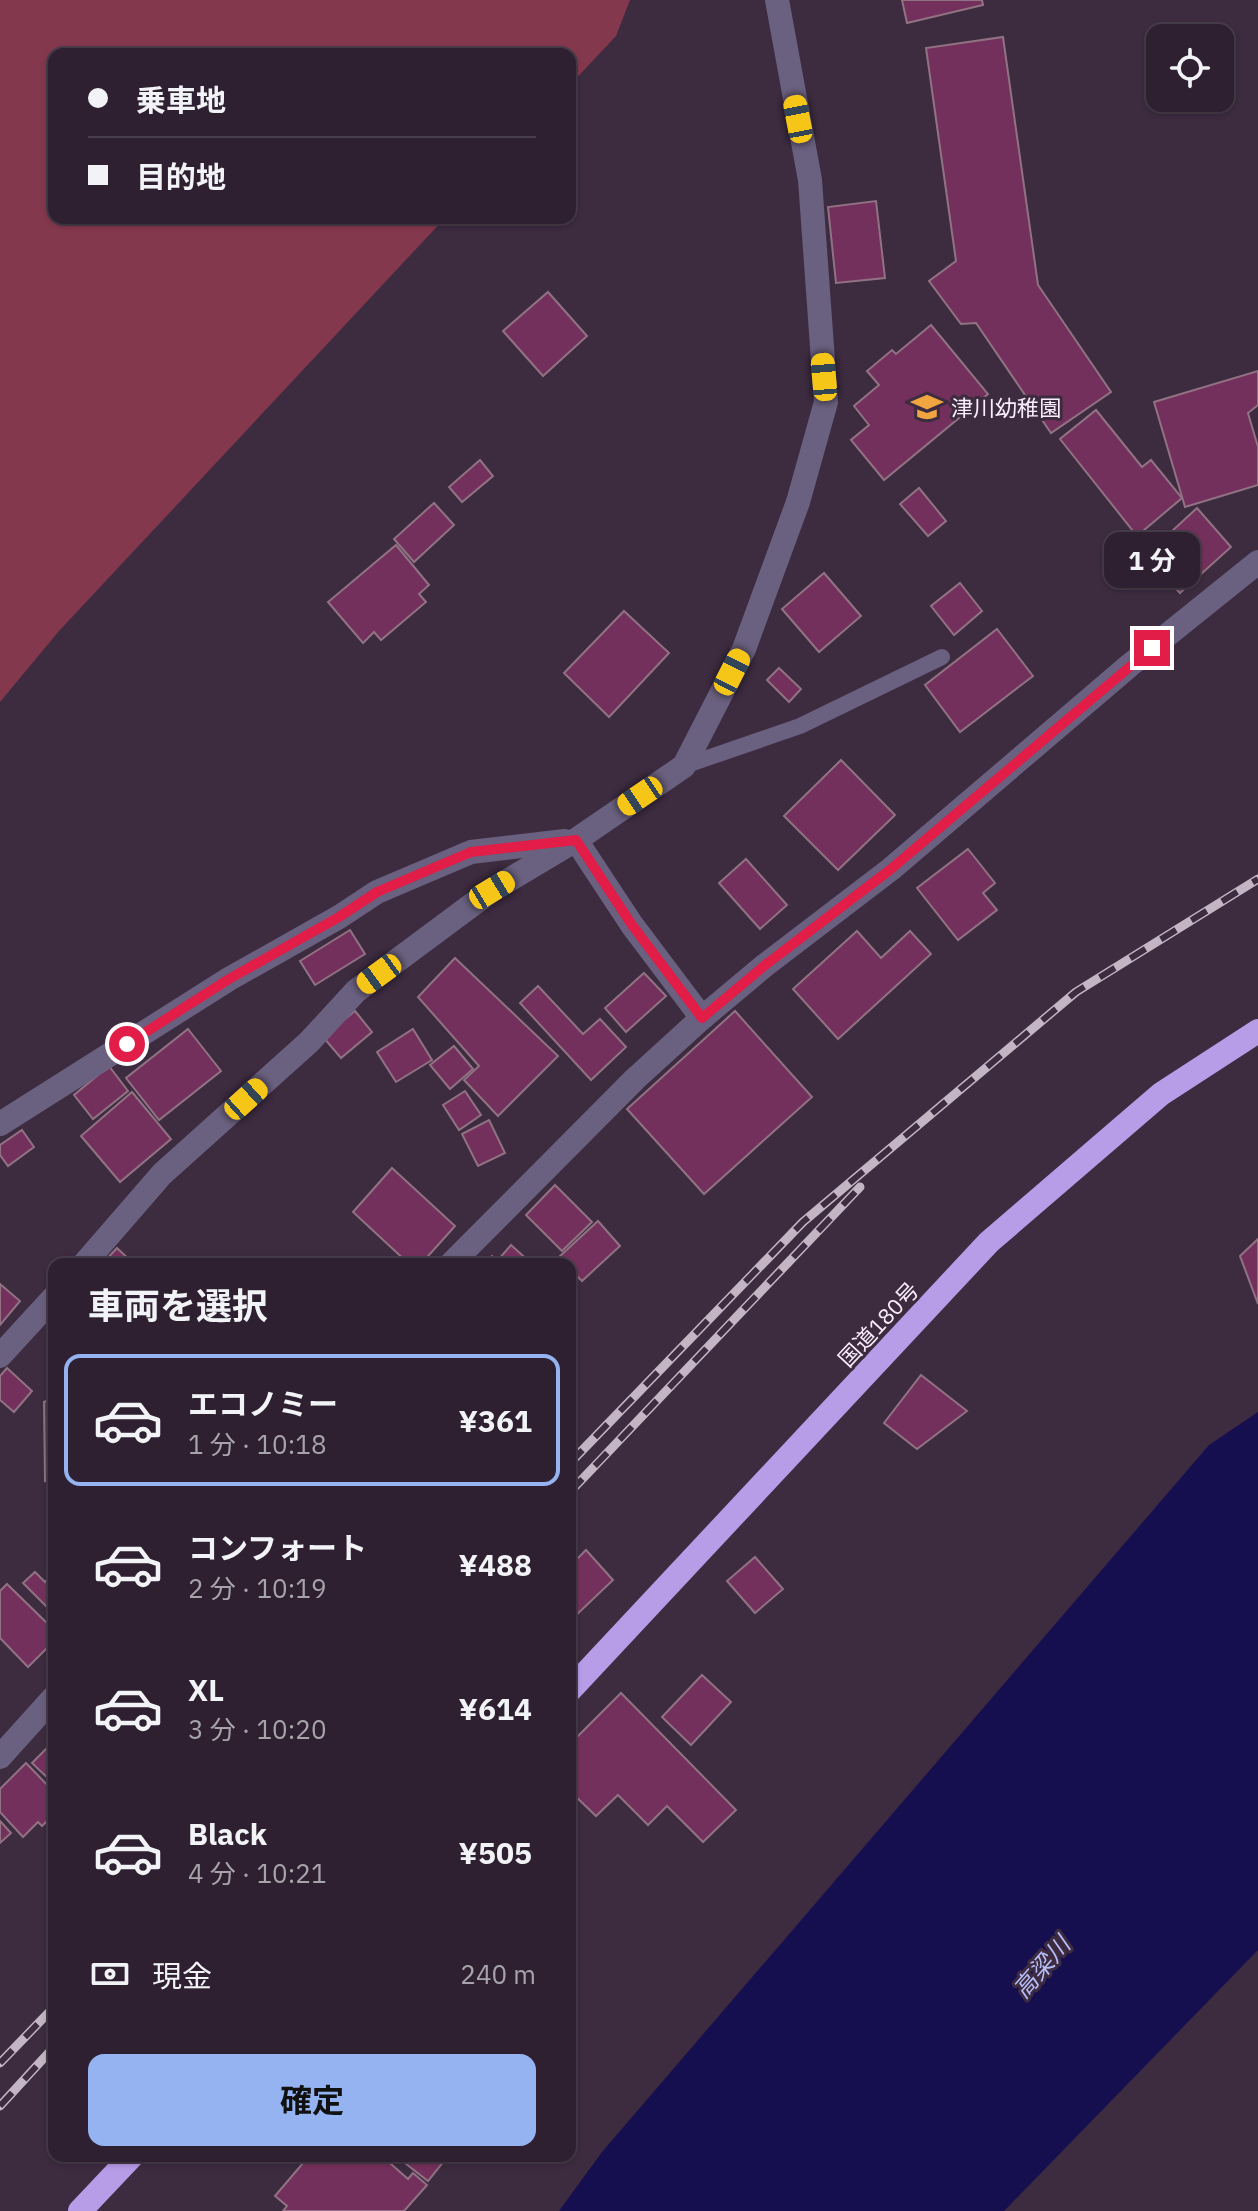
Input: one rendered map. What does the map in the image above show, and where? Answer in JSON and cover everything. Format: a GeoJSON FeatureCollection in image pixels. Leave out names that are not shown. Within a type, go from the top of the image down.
{"type":"FeatureCollection","features":[{"type":"Feature","properties":{"kind":"highway","name":"国道180号"},"geometry":{"type":"LineString","coordinates":[[576,1684],[989,1242],[1161,1094],[1258,1031]]}},
{"type":"Feature","properties":{"kind":"highway"},"geometry":{"type":"LineString","coordinates":[[80,2211],[126,2162]]}},
{"type":"Feature","properties":{"kind":"street"},"geometry":{"type":"LineString","coordinates":[[89,1258],[162,1174],[309,1042],[356,991],[492,890],[576,840],[684,766],[744,649],[798,502],[826,402],[810,180],[777,0]]}},
{"type":"Feature","properties":{"kind":"street"},"geometry":{"type":"LineString","coordinates":[[457,1258],[635,1079],[702,1018],[764,966],[891,869],[1130,665],[1258,562]]}},
{"type":"Feature","properties":{"kind":"street"},"geometry":{"type":"LineString","coordinates":[[576,840],[632,925],[702,1018]]}},
{"type":"Feature","properties":{"kind":"street"},"geometry":{"type":"LineString","coordinates":[[0,1124],[229,979],[377,892],[471,852],[576,840]]}},
{"type":"Feature","properties":{"kind":"street"},"geometry":{"type":"LineString","coordinates":[[0,1356],[48,1304]]}},
{"type":"Feature","properties":{"kind":"street"},"geometry":{"type":"LineString","coordinates":[[0,1757],[48,1704]]}},
{"type":"Feature","properties":{"kind":"lane"},"geometry":{"type":"LineString","coordinates":[[684,766],[800,726],[942,657]]}},
{"type":"Feature","properties":{"kind":"shaded area"},"geometry":{"type":"Polygon","coordinates":[[[0,0],[630,0],[616,36],[576,79],[576,48],[48,48],[48,224],[439,224],[59,631],[0,702],[0,0]]]}},
{"type":"Feature","properties":{"kind":"water","name":"高梁川"},"geometry":{"type":"Polygon","coordinates":[[[1258,1412],[1258,1950],[1004,2211],[559,2211],[602,2152],[1209,1445],[1258,1412]]]}},
{"type":"Feature","properties":{"kind":"building"},"geometry":{"type":"Polygon","coordinates":[[[902,0],[982,0],[983,5],[907,23],[902,0]]]}},
{"type":"Feature","properties":{"kind":"building"},"geometry":{"type":"Polygon","coordinates":[[[1003,37],[1038,285],[1111,392],[1051,433],[976,323],[961,324],[929,281],[956,261],[926,48],[1003,37]]]}},
{"type":"Feature","properties":{"kind":"building"},"geometry":{"type":"Polygon","coordinates":[[[876,201],[885,278],[836,283],[828,207],[876,201]]]}},
{"type":"Feature","properties":{"kind":"building"},"geometry":{"type":"Polygon","coordinates":[[[548,292],[587,336],[543,376],[503,331],[548,292]]]}},
{"type":"Feature","properties":{"kind":"building"},"geometry":{"type":"Polygon","coordinates":[[[931,325],[988,394],[884,480],[851,440],[869,425],[854,406],[879,385],[867,371],[892,350],[896,354],[931,325]]]}},
{"type":"Feature","properties":{"kind":"building"},"geometry":{"type":"Polygon","coordinates":[[[1258,371],[1258,405],[1248,413],[1258,447],[1258,485],[1185,507],[1154,402],[1258,371]]]}},
{"type":"Feature","properties":{"kind":"building"},"geometry":{"type":"Polygon","coordinates":[[[1096,410],[1142,467],[1151,460],[1182,498],[1137,536],[1060,439],[1096,410]]]}},
{"type":"Feature","properties":{"kind":"building"},"geometry":{"type":"Polygon","coordinates":[[[480,460],[493,476],[462,502],[449,487],[480,460]]]}},
{"type":"Feature","properties":{"kind":"building"},"geometry":{"type":"Polygon","coordinates":[[[919,488],[946,521],[928,536],[900,504],[919,488]]]}},
{"type":"Feature","properties":{"kind":"building"},"geometry":{"type":"Polygon","coordinates":[[[434,503],[454,525],[414,562],[394,539],[434,503]]]}},
{"type":"Feature","properties":{"kind":"building"},"geometry":{"type":"Polygon","coordinates":[[[1197,508],[1231,547],[1180,593],[1146,555],[1197,508]]]}},
{"type":"Feature","properties":{"kind":"building"},"geometry":{"type":"Polygon","coordinates":[[[396,545],[429,585],[419,594],[426,602],[381,640],[374,632],[363,643],[328,602],[396,545]]]}},
{"type":"Feature","properties":{"kind":"building"},"geometry":{"type":"Polygon","coordinates":[[[824,573],[861,616],[819,652],[782,609],[824,573]]]}},
{"type":"Feature","properties":{"kind":"building"},"geometry":{"type":"Polygon","coordinates":[[[960,583],[982,611],[954,635],[931,606],[960,583]]]}},
{"type":"Feature","properties":{"kind":"building"},"geometry":{"type":"Polygon","coordinates":[[[624,611],[669,653],[609,717],[564,673],[624,611]]]}},
{"type":"Feature","properties":{"kind":"building"},"geometry":{"type":"Polygon","coordinates":[[[997,629],[1033,676],[960,732],[925,685],[997,629]]]}},
{"type":"Feature","properties":{"kind":"building"},"geometry":{"type":"Polygon","coordinates":[[[779,668],[801,689],[789,702],[767,680],[779,668]]]}},
{"type":"Feature","properties":{"kind":"building"},"geometry":{"type":"Polygon","coordinates":[[[841,760],[895,815],[838,870],[784,816],[841,760]]]}},
{"type":"Feature","properties":{"kind":"building"},"geometry":{"type":"Polygon","coordinates":[[[968,849],[995,883],[983,893],[997,910],[958,940],[917,888],[968,849]]]}},
{"type":"Feature","properties":{"kind":"building"},"geometry":{"type":"Polygon","coordinates":[[[746,859],[787,905],[760,929],[719,883],[746,859]]]}},
{"type":"Feature","properties":{"kind":"building"},"geometry":{"type":"Polygon","coordinates":[[[350,930],[365,954],[315,985],[300,961],[350,930]]]}},
{"type":"Feature","properties":{"kind":"building"},"geometry":{"type":"Polygon","coordinates":[[[857,931],[881,958],[910,931],[931,954],[838,1039],[793,989],[857,931]]]}},
{"type":"Feature","properties":{"kind":"building"},"geometry":{"type":"Polygon","coordinates":[[[455,958],[558,1056],[498,1116],[464,1080],[479,1066],[418,997],[455,958]]]}},
{"type":"Feature","properties":{"kind":"building"},"geometry":{"type":"Polygon","coordinates":[[[644,973],[666,996],[626,1032],[605,1008],[644,973]]]}},
{"type":"Feature","properties":{"kind":"building"},"geometry":{"type":"Polygon","coordinates":[[[538,986],[583,1034],[600,1019],[626,1047],[591,1080],[520,1003],[538,986]]]}},
{"type":"Feature","properties":{"kind":"building"},"geometry":{"type":"Polygon","coordinates":[[[355,1011],[372,1032],[341,1058],[323,1037],[355,1011]]]}},
{"type":"Feature","properties":{"kind":"building"},"geometry":{"type":"Polygon","coordinates":[[[735,1011],[812,1097],[704,1194],[627,1109],[735,1011]]]}},
{"type":"Feature","properties":{"kind":"building"},"geometry":{"type":"Polygon","coordinates":[[[188,1029],[221,1071],[159,1120],[126,1078],[188,1029]]]}},
{"type":"Feature","properties":{"kind":"building"},"geometry":{"type":"Polygon","coordinates":[[[413,1029],[432,1060],[396,1082],[377,1052],[413,1029]]]}},
{"type":"Feature","properties":{"kind":"building"},"geometry":{"type":"Polygon","coordinates":[[[454,1046],[473,1069],[450,1089],[430,1065],[454,1046]]]}},
{"type":"Feature","properties":{"kind":"building"},"geometry":{"type":"Polygon","coordinates":[[[109,1066],[128,1091],[93,1119],[74,1095],[109,1066]]]}},
{"type":"Feature","properties":{"kind":"building"},"geometry":{"type":"Polygon","coordinates":[[[465,1091],[481,1115],[459,1130],[443,1105],[465,1091]]]}},
{"type":"Feature","properties":{"kind":"building"},"geometry":{"type":"Polygon","coordinates":[[[132,1092],[171,1139],[120,1182],[81,1136],[132,1092]]]}},
{"type":"Feature","properties":{"kind":"building"},"geometry":{"type":"Polygon","coordinates":[[[489,1120],[505,1153],[478,1166],[462,1134],[489,1120]]]}},
{"type":"Feature","properties":{"kind":"building"},"geometry":{"type":"Polygon","coordinates":[[[22,1130],[34,1147],[8,1166],[0,1155],[0,1145],[22,1130]]]}},
{"type":"Feature","properties":{"kind":"building"},"geometry":{"type":"Polygon","coordinates":[[[392,1168],[455,1226],[426,1258],[403,1258],[353,1212],[392,1168]]]}},
{"type":"Feature","properties":{"kind":"building"},"geometry":{"type":"Polygon","coordinates":[[[555,1185],[592,1222],[562,1251],[526,1215],[555,1185]]]}},
{"type":"Feature","properties":{"kind":"building"},"geometry":{"type":"Polygon","coordinates":[[[598,1221],[620,1246],[582,1281],[576,1275],[576,1258],[559,1257],[598,1221]]]}},
{"type":"Feature","properties":{"kind":"building"},"geometry":{"type":"Polygon","coordinates":[[[1258,1239],[1258,1304],[1240,1256],[1258,1239]]]}},
{"type":"Feature","properties":{"kind":"building"},"geometry":{"type":"Polygon","coordinates":[[[511,1245],[525,1258],[500,1258],[511,1245]]]}},
{"type":"Feature","properties":{"kind":"building"},"geometry":{"type":"Polygon","coordinates":[[[117,1248],[128,1258],[108,1258],[117,1248]]]}},
{"type":"Feature","properties":{"kind":"building"},"geometry":{"type":"Polygon","coordinates":[[[0,1284],[20,1301],[0,1325],[0,1284]]]}},
{"type":"Feature","properties":{"kind":"building"},"geometry":{"type":"Polygon","coordinates":[[[7,1368],[32,1391],[14,1412],[0,1400],[0,1376],[7,1368]]]}},
{"type":"Feature","properties":{"kind":"building"},"geometry":{"type":"Polygon","coordinates":[[[921,1375],[967,1411],[917,1449],[884,1423],[921,1375]]]}},
{"type":"Feature","properties":{"kind":"building"},"geometry":{"type":"Polygon","coordinates":[[[48,1400],[48,1480],[45,1481],[44,1402],[48,1400]]]}},
{"type":"Feature","properties":{"kind":"building"},"geometry":{"type":"Polygon","coordinates":[[[586,1550],[613,1580],[576,1615],[576,1560],[586,1550]]]}},
{"type":"Feature","properties":{"kind":"building"},"geometry":{"type":"Polygon","coordinates":[[[755,1557],[783,1589],[755,1613],[727,1581],[755,1557]]]}},
{"type":"Feature","properties":{"kind":"building"},"geometry":{"type":"Polygon","coordinates":[[[35,1572],[45,1582],[48,1579],[48,1608],[23,1583],[35,1572]]]}},
{"type":"Feature","properties":{"kind":"building"},"geometry":{"type":"Polygon","coordinates":[[[7,1584],[48,1624],[48,1647],[28,1667],[0,1638],[0,1591],[7,1584]]]}},
{"type":"Feature","properties":{"kind":"building"},"geometry":{"type":"Polygon","coordinates":[[[702,1675],[731,1702],[691,1745],[662,1717],[702,1675]]]}},
{"type":"Feature","properties":{"kind":"building"},"geometry":{"type":"Polygon","coordinates":[[[621,1693],[736,1810],[703,1842],[667,1806],[648,1825],[618,1795],[596,1816],[576,1797],[576,1738],[621,1693]]]}},
{"type":"Feature","properties":{"kind":"building"},"geometry":{"type":"Polygon","coordinates":[[[48,1747],[48,1778],[32,1763],[48,1747]]]}},
{"type":"Feature","properties":{"kind":"building"},"geometry":{"type":"Polygon","coordinates":[[[26,1763],[48,1786],[48,1820],[42,1826],[38,1822],[23,1837],[0,1812],[0,1789],[26,1763]]]}},
{"type":"Feature","properties":{"kind":"building"},"geometry":{"type":"Polygon","coordinates":[[[0,1821],[11,1833],[0,1843],[0,1821]]]}},
{"type":"Feature","properties":{"kind":"building"},"geometry":{"type":"Polygon","coordinates":[[[304,2162],[389,2162],[408,2179],[413,2173],[427,2185],[404,2211],[283,2211],[287,2206],[275,2196],[304,2162]]]}},
{"type":"Feature","properties":{"kind":"building"},"geometry":{"type":"Polygon","coordinates":[[[404,2162],[443,2162],[428,2181],[404,2162]]]}},
{"type":"Feature","properties":{"kind":"railway"},"geometry":{"type":"LineString","coordinates":[[576,1457],[803,1222],[1076,992],[1258,879]]}},
{"type":"Feature","properties":{"kind":"railway"},"geometry":{"type":"LineString","coordinates":[[576,1486],[860,1187]]}},
{"type":"Feature","properties":{"kind":"railway"},"geometry":{"type":"LineString","coordinates":[[0,2063],[48,2013]]}},
{"type":"Feature","properties":{"kind":"railway"},"geometry":{"type":"LineString","coordinates":[[0,2106],[48,2054]]}},
{"type":"Feature","properties":{"kind":"place","name":"津川幼稚園"},"geometry":{"type":"Point","coordinates":[927,407]}},
{"type":"Feature","properties":{"kind":"route"},"geometry":{"type":"LineString","coordinates":[[127,1044],[229,979],[377,892],[471,852],[576,840],[632,925],[702,1018],[764,966],[891,869],[1152,648]]}}]}
